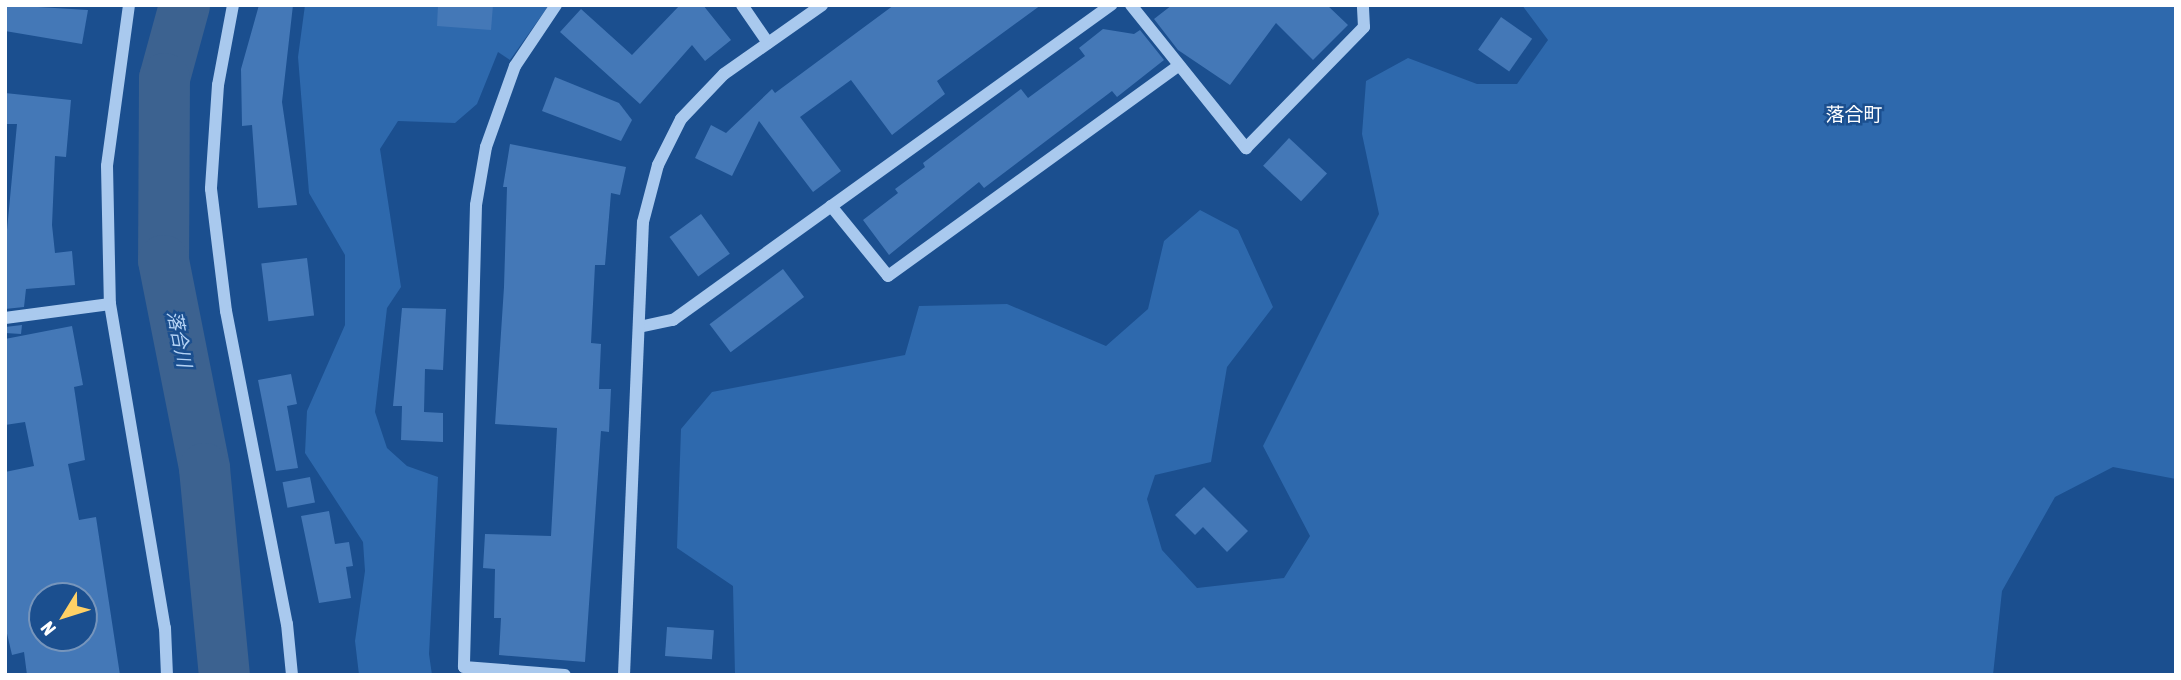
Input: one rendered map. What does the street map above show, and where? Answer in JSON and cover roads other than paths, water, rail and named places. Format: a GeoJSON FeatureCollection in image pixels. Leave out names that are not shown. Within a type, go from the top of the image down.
{"type":"FeatureCollection","features":[{"type":"Feature","properties":{"kind":"street"},"geometry":{"type":"LineString","coordinates":[[129,5],[107,166],[110,304],[164,628],[167,675]]}},
{"type":"Feature","properties":{"kind":"street"},"geometry":{"type":"LineString","coordinates":[[233,5],[218,85],[211,189],[226,311],[287,624],[292,675]]}},
{"type":"Feature","properties":{"kind":"street"},"geometry":{"type":"LineString","coordinates":[[556,5],[515,66],[486,147],[476,205],[464,667],[565,675]]}},
{"type":"Feature","properties":{"kind":"street"},"geometry":{"type":"LineString","coordinates":[[742,5],[768,43]]}},
{"type":"Feature","properties":{"kind":"street"},"geometry":{"type":"LineString","coordinates":[[624,675],[643,222],[657,166],[681,119],[724,74],[822,5]]}},
{"type":"Feature","properties":{"kind":"street"},"geometry":{"type":"LineString","coordinates":[[639,327],[673,320],[1111,5]]}},
{"type":"Feature","properties":{"kind":"street"},"geometry":{"type":"LineString","coordinates":[[1131,5],[1246,148],[1364,27],[1363,5]]}},
{"type":"Feature","properties":{"kind":"street"},"geometry":{"type":"LineString","coordinates":[[831,206],[888,276],[1179,65]]}},
{"type":"Feature","properties":{"kind":"street"},"geometry":{"type":"LineString","coordinates":[[5,318],[110,304]]}},
{"type":"Feature","properties":{"kind":"waterway","name":"落合川"},"geometry":{"type":"LineString","coordinates":[[184,5],[164,78],[163,260],[204,468],[224,675]]}},
{"type":"Feature","properties":{"kind":"district","name":"落合町"},"geometry":{"type":"Point","coordinates":[1854,115]}}]}
